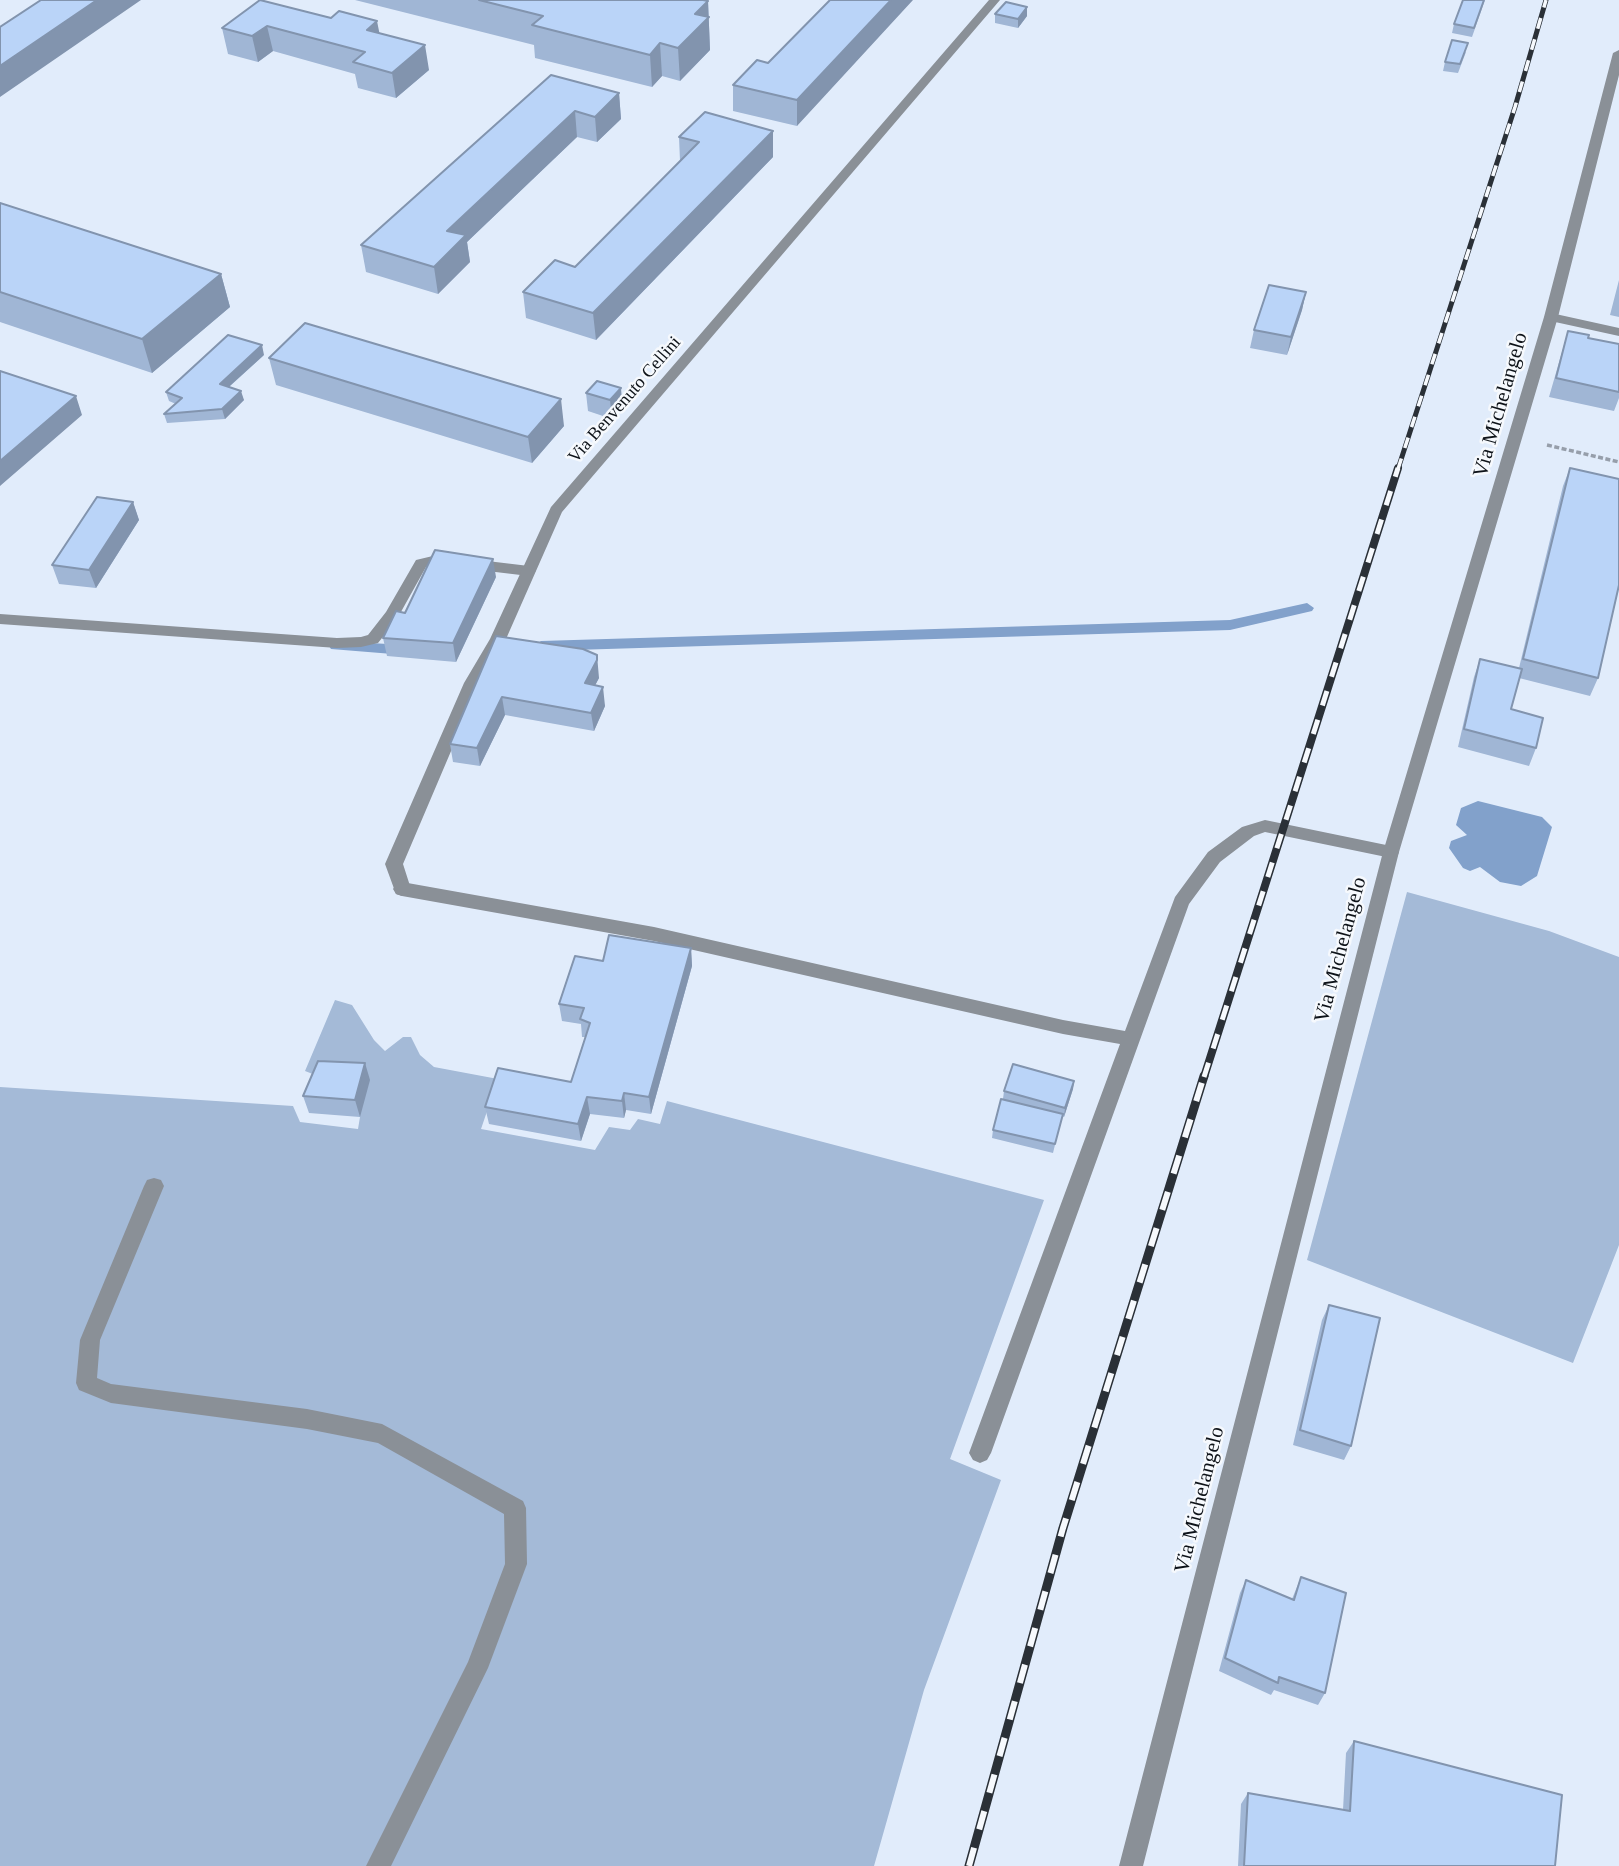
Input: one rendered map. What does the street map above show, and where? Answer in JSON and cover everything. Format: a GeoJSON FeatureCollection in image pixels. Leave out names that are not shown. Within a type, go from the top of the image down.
{"type":"FeatureCollection","features":[{"type":"Feature","properties":{"kind":"street","name":"Via Benvenuto Cellini"},"geometry":{"type":"LineString","coordinates":[[995,0],[556,510],[498,639],[472,683],[394,863],[402,889],[654,934],[1050,1024],[1131,1039]]}},
{"type":"Feature","properties":{"kind":"street","name":"Via Michelangelo"},"geometry":{"type":"LineString","coordinates":[[1130,1866],[1391,852],[1549,321],[1618,61]]}},
{"type":"Feature","properties":{"kind":"street"},"geometry":{"type":"LineString","coordinates":[[1549,321],[1619,332]]}},
{"type":"Feature","properties":{"kind":"street"},"geometry":{"type":"LineString","coordinates":[[0,620],[337,643],[361,642],[373,639],[392,615],[421,563],[437,560],[529,570]]}},
{"type":"Feature","properties":{"kind":"street"},"geometry":{"type":"LineString","coordinates":[[980,1453],[1181,902],[1214,857],[1248,831],[1265,825],[1391,852]]}},
{"type":"Feature","properties":{"kind":"street"},"geometry":{"type":"LineString","coordinates":[[153,1186],[90,1340],[86,1383],[111,1393],[307,1419],[382,1434],[515,1508],[516,1564],[477,1668],[378,1866]]}},
{"type":"Feature","properties":{"kind":"path"},"geometry":{"type":"LineString","coordinates":[[1515,437],[1619,462]]}},
{"type":"Feature","properties":{"kind":"shaded area"},"geometry":{"type":"Polygon","coordinates":[[[1478,801],[1542,817],[1552,827],[1537,876],[1521,886],[1500,882],[1480,867],[1470,871],[1463,868],[1449,848],[1451,841],[1467,835],[1456,825],[1461,808],[1478,801]]]}},
{"type":"Feature","properties":{"kind":"shaded area"},"geometry":{"type":"Polygon","coordinates":[[[1407,892],[1549,931],[1619,957],[1619,1245],[1573,1363],[1307,1260],[1407,892]]]}},
{"type":"Feature","properties":{"kind":"shaded area"},"geometry":{"type":"Polygon","coordinates":[[[335,1000],[352,1005],[374,1040],[385,1051],[403,1037],[411,1037],[420,1055],[434,1067],[498,1079],[481,1129],[595,1150],[609,1127],[630,1130],[638,1119],[660,1124],[667,1101],[1044,1200],[950,1459],[1001,1480],[924,1690],[874,1866],[0,1866],[0,1087],[293,1106],[300,1122],[358,1129],[360,1117],[323,1078],[305,1071],[335,1000]]]}},
{"type":"Feature","properties":{"kind":"building"},"geometry":{"type":"Polygon","coordinates":[[[41,0],[97,0],[0,66],[0,27],[41,0]]]}},
{"type":"Feature","properties":{"kind":"building"},"geometry":{"type":"Polygon","coordinates":[[[260,0],[331,18],[339,11],[377,21],[367,30],[425,45],[392,73],[353,62],[365,52],[267,26],[252,36],[222,28],[260,0]]]}},
{"type":"Feature","properties":{"kind":"building"},"geometry":{"type":"Polygon","coordinates":[[[479,0],[703,0],[708,1],[695,14],[709,17],[678,48],[660,43],[650,55],[532,25],[543,16],[479,0]]]}},
{"type":"Feature","properties":{"kind":"building"},"geometry":{"type":"Polygon","coordinates":[[[830,0],[891,0],[797,100],[733,85],[757,60],[768,63],[830,0]]]}},
{"type":"Feature","properties":{"kind":"building"},"geometry":{"type":"Polygon","coordinates":[[[1463,0],[1484,0],[1474,28],[1454,24],[1463,0]]]}},
{"type":"Feature","properties":{"kind":"building"},"geometry":{"type":"Polygon","coordinates":[[[1006,2],[1027,7],[1018,19],[995,14],[1006,2]]]}},
{"type":"Feature","properties":{"kind":"building"},"geometry":{"type":"Polygon","coordinates":[[[1452,40],[1468,43],[1460,64],[1445,62],[1452,40]]]}},
{"type":"Feature","properties":{"kind":"building"},"geometry":{"type":"Polygon","coordinates":[[[551,75],[619,93],[595,117],[575,111],[447,231],[466,235],[434,267],[361,245],[551,75]]]}},
{"type":"Feature","properties":{"kind":"building"},"geometry":{"type":"Polygon","coordinates":[[[705,112],[773,131],[593,313],[523,292],[555,260],[575,267],[699,142],[679,137],[705,112]]]}},
{"type":"Feature","properties":{"kind":"building"},"geometry":{"type":"Polygon","coordinates":[[[0,203],[221,274],[142,339],[0,292],[0,203]]]}},
{"type":"Feature","properties":{"kind":"building"},"geometry":{"type":"Polygon","coordinates":[[[1269,285],[1306,292],[1291,337],[1254,330],[1269,285]]]}},
{"type":"Feature","properties":{"kind":"building"},"geometry":{"type":"Polygon","coordinates":[[[305,323],[561,399],[528,437],[269,358],[305,323]]]}},
{"type":"Feature","properties":{"kind":"building"},"geometry":{"type":"Polygon","coordinates":[[[1568,331],[1619,344],[1619,392],[1556,378],[1568,331]]]}},
{"type":"Feature","properties":{"kind":"building"},"geometry":{"type":"Polygon","coordinates":[[[228,335],[262,345],[220,384],[241,391],[222,409],[164,414],[182,398],[166,392],[228,335]]]}},
{"type":"Feature","properties":{"kind":"building"},"geometry":{"type":"Polygon","coordinates":[[[0,371],[76,396],[0,461],[0,371]]]}},
{"type":"Feature","properties":{"kind":"building"},"geometry":{"type":"Polygon","coordinates":[[[597,381],[621,388],[610,400],[586,393],[597,381]]]}},
{"type":"Feature","properties":{"kind":"building"},"geometry":{"type":"Polygon","coordinates":[[[1570,468],[1619,479],[1619,585],[1598,678],[1523,659],[1570,468]]]}},
{"type":"Feature","properties":{"kind":"building"},"geometry":{"type":"Polygon","coordinates":[[[97,497],[133,502],[89,570],[52,565],[97,497]]]}},
{"type":"Feature","properties":{"kind":"building"},"geometry":{"type":"Polygon","coordinates":[[[435,550],[493,559],[453,643],[383,638],[396,611],[405,613],[435,550]]]}},
{"type":"Feature","properties":{"kind":"building"},"geometry":{"type":"Polygon","coordinates":[[[496,636],[583,649],[597,655],[585,683],[603,687],[591,713],[502,697],[477,748],[450,744],[496,636]]]}},
{"type":"Feature","properties":{"kind":"building"},"geometry":{"type":"Polygon","coordinates":[[[1480,659],[1522,669],[1511,709],[1543,718],[1536,748],[1464,729],[1480,659]]]}},
{"type":"Feature","properties":{"kind":"building"},"geometry":{"type":"Polygon","coordinates":[[[609,935],[691,948],[649,1097],[624,1093],[622,1101],[587,1097],[578,1124],[485,1107],[498,1068],[571,1082],[590,1023],[580,1019],[584,1008],[559,1004],[575,956],[603,961],[609,935]]]}},
{"type":"Feature","properties":{"kind":"building"},"geometry":{"type":"Polygon","coordinates":[[[318,1061],[365,1063],[355,1100],[303,1096],[318,1061]]]}},
{"type":"Feature","properties":{"kind":"building"},"geometry":{"type":"Polygon","coordinates":[[[1013,1064],[1074,1081],[1065,1108],[1004,1091],[1013,1064]]]}},
{"type":"Feature","properties":{"kind":"building"},"geometry":{"type":"Polygon","coordinates":[[[1001,1099],[1063,1114],[1055,1144],[993,1130],[1001,1099]]]}},
{"type":"Feature","properties":{"kind":"building"},"geometry":{"type":"Polygon","coordinates":[[[1329,1305],[1380,1318],[1351,1446],[1300,1430],[1329,1305]]]}},
{"type":"Feature","properties":{"kind":"building"},"geometry":{"type":"Polygon","coordinates":[[[1301,1577],[1346,1593],[1325,1693],[1279,1677],[1278,1683],[1225,1658],[1246,1580],[1294,1600],[1301,1577]]]}},
{"type":"Feature","properties":{"kind":"building"},"geometry":{"type":"Polygon","coordinates":[[[1354,1741],[1562,1795],[1555,1866],[1244,1866],[1248,1793],[1350,1811],[1354,1741]]]}},
{"type":"Feature","properties":{"kind":"waterway"},"geometry":{"type":"LineString","coordinates":[[541,646],[1230,625],[1307,608]]}},
{"type":"Feature","properties":{"kind":"waterway"},"geometry":{"type":"LineString","coordinates":[[336,646],[405,650]]}},
{"type":"Feature","properties":{"kind":"railway"},"geometry":{"type":"LineString","coordinates":[[1398,469],[1515,107],[1546,0]]}},
{"type":"Feature","properties":{"kind":"railway"},"geometry":{"type":"LineString","coordinates":[[1204,1077],[1398,468]]}},
{"type":"Feature","properties":{"kind":"railway"},"geometry":{"type":"LineString","coordinates":[[969,1866],[1063,1528],[1204,1076]]}}]}
